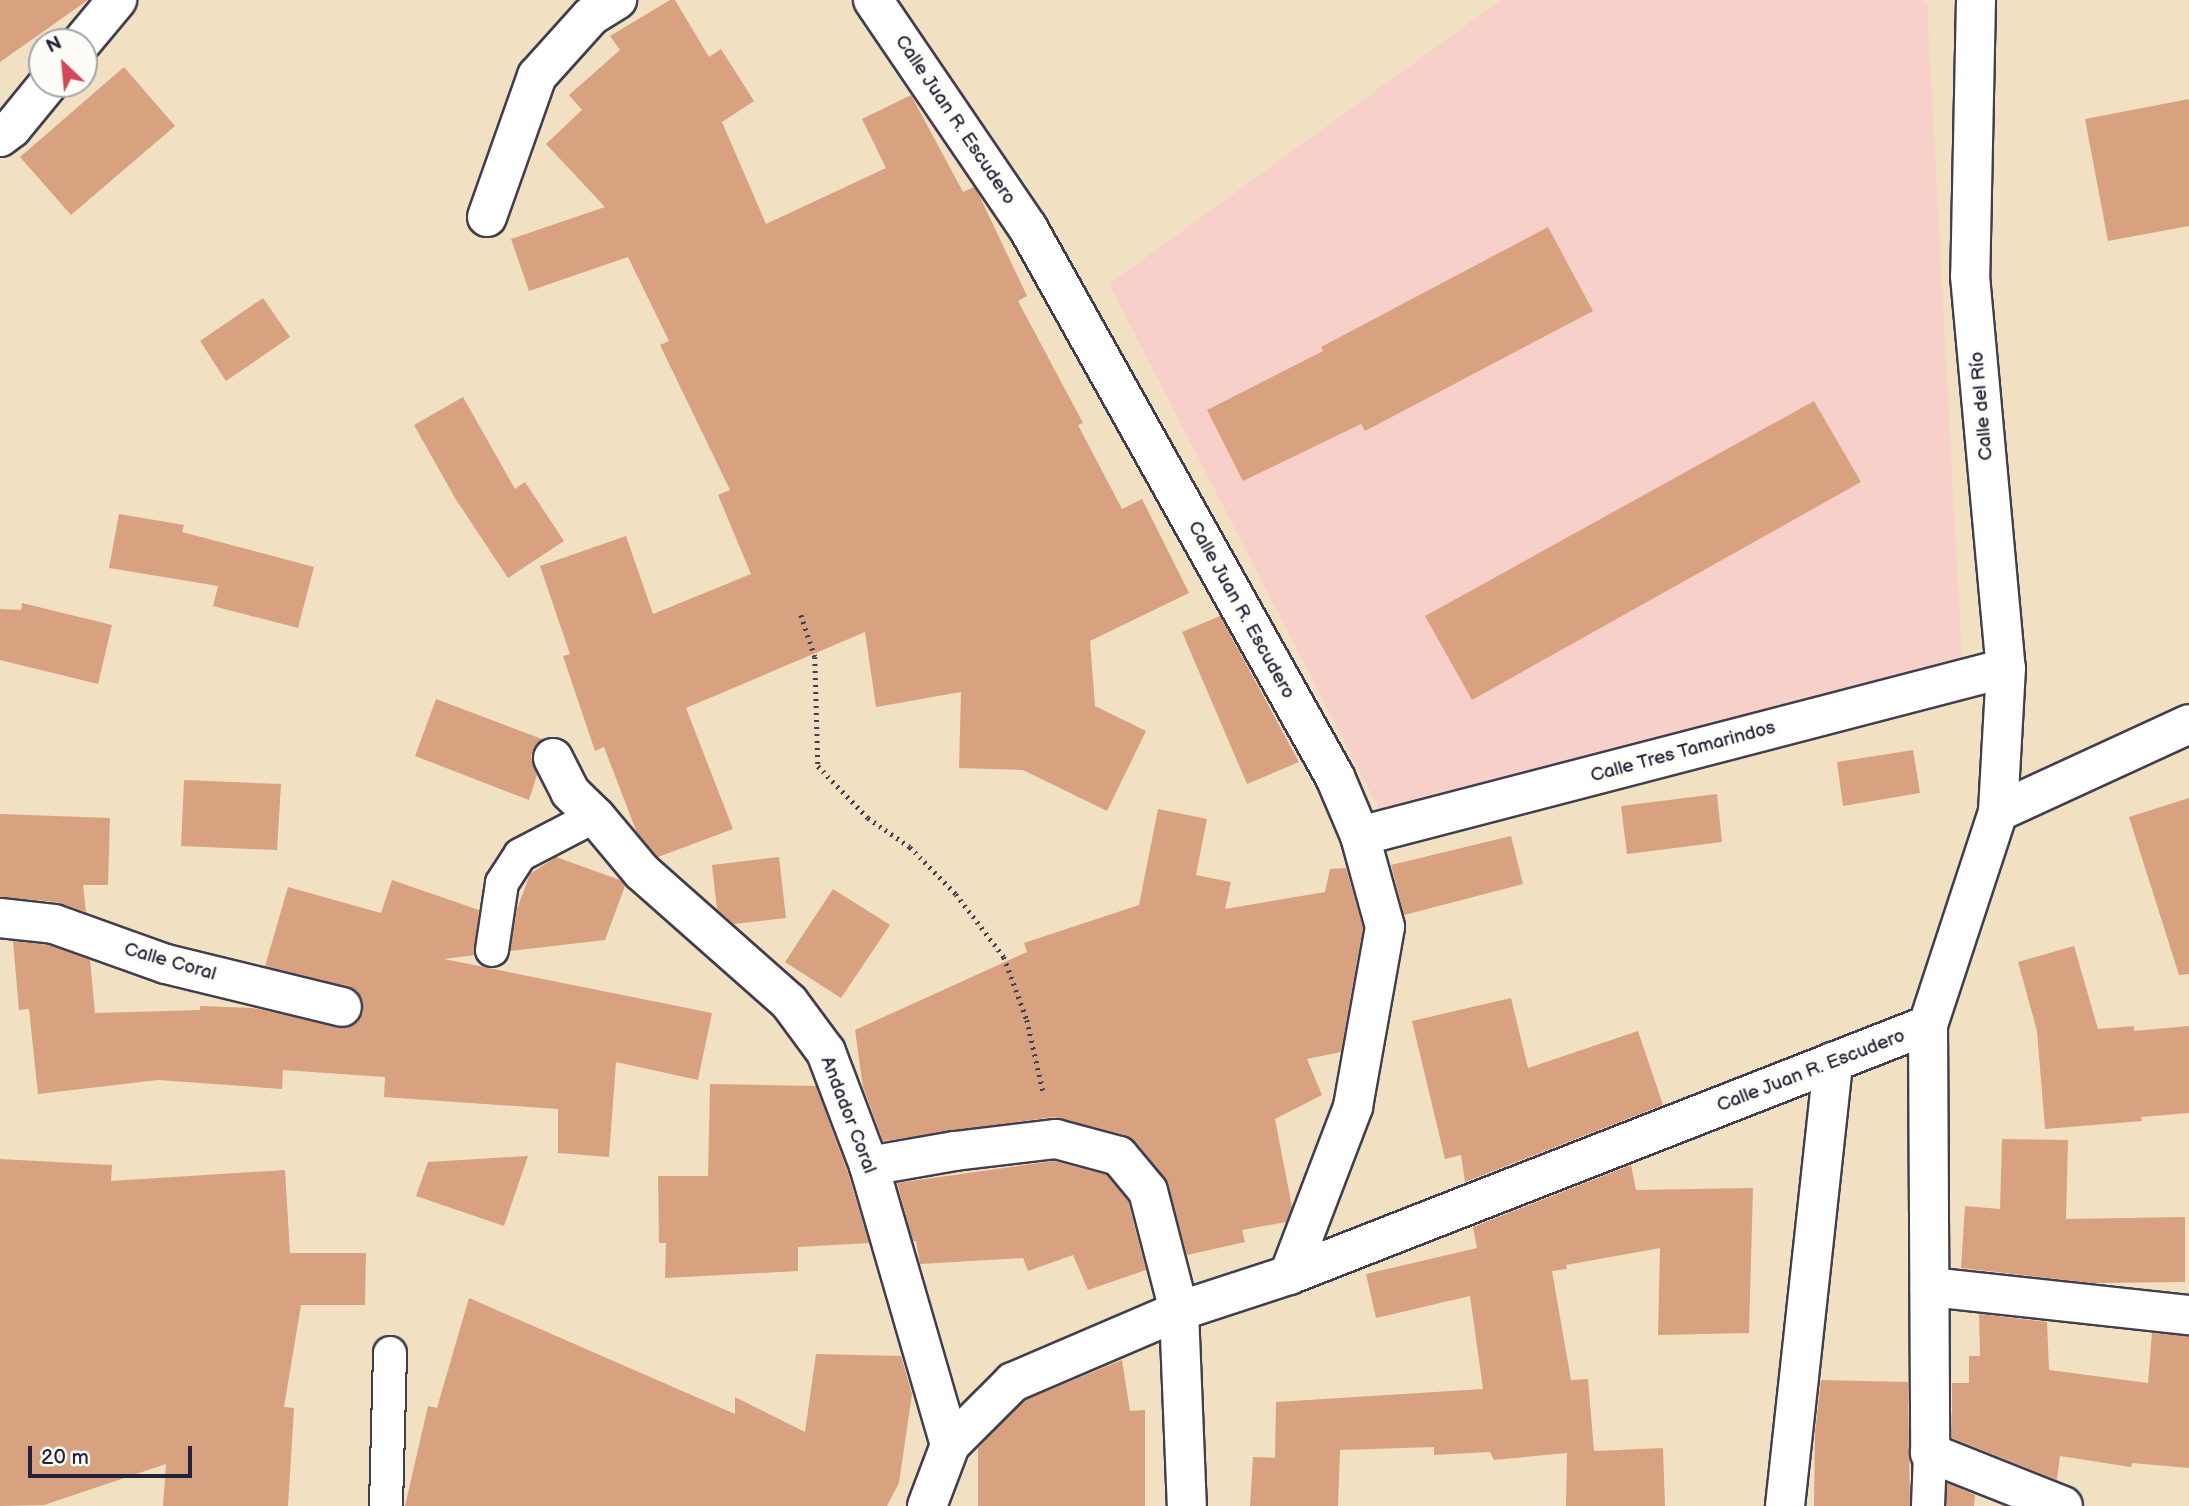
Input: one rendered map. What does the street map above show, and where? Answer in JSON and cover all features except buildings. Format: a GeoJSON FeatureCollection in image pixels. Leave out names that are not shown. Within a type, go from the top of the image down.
{"type":"FeatureCollection","features":[{"type":"Feature","properties":{"kind":"street"},"geometry":{"type":"LineString","coordinates":[[94,28],[117,0]]}},
{"type":"Feature","properties":{"kind":"street"},"geometry":{"type":"LineString","coordinates":[[487,217],[537,76],[591,16],[617,0]]}},
{"type":"Feature","properties":{"kind":"street","name":"Calle Juan R. Escudero"},"geometry":{"type":"LineString","coordinates":[[873,0],[1028,228],[1335,777],[1360,836],[1385,927],[1353,1107],[1289,1275]]}},
{"type":"Feature","properties":{"kind":"street","name":"Calle del Río"},"geometry":{"type":"LineString","coordinates":[[1976,0],[1970,276],[2006,668],[1998,812]]}},
{"type":"Feature","properties":{"kind":"street"},"geometry":{"type":"LineString","coordinates":[[0,137],[12,128],[37,98]]}},
{"type":"Feature","properties":{"kind":"street","name":"Calle Tres Tamarindos"},"geometry":{"type":"LineString","coordinates":[[1360,836],[2006,668]]}},
{"type":"Feature","properties":{"kind":"street"},"geometry":{"type":"LineString","coordinates":[[1998,812],[2189,724]]}},
{"type":"Feature","properties":{"kind":"street","name":"Andador Coral"},"geometry":{"type":"LineString","coordinates":[[553,758],[570,792],[595,816],[642,872],[789,1002],[826,1052],[869,1166],[950,1445]]}},
{"type":"Feature","properties":{"kind":"street","name":"Calle Juan R. Escudero"},"geometry":{"type":"LineString","coordinates":[[950,1445],[1013,1382],[1179,1311],[1289,1275],[1928,1025],[1998,812]]}},
{"type":"Feature","properties":{"kind":"street","name":"Calle Coral"},"geometry":{"type":"LineString","coordinates":[[0,918],[54,925],[166,964],[342,1007]]}},
{"type":"Feature","properties":{"kind":"street"},"geometry":{"type":"LineString","coordinates":[[1928,1025],[1930,1452],[2063,1506]]}},
{"type":"Feature","properties":{"kind":"street"},"geometry":{"type":"LineString","coordinates":[[1786,1506],[1833,1062]]}},
{"type":"Feature","properties":{"kind":"street"},"geometry":{"type":"LineString","coordinates":[[869,1166],[955,1151],[1056,1139],[1119,1156],[1148,1191],[1179,1311],[1187,1506]]}},
{"type":"Feature","properties":{"kind":"street"},"geometry":{"type":"LineString","coordinates":[[1930,1287],[2189,1315]]}},
{"type":"Feature","properties":{"kind":"street"},"geometry":{"type":"LineString","coordinates":[[927,1506],[950,1445]]}},
{"type":"Feature","properties":{"kind":"lane"},"geometry":{"type":"LineString","coordinates":[[492,950],[502,883],[520,855],[595,816]]}},
{"type":"Feature","properties":{"kind":"lane"},"geometry":{"type":"LineString","coordinates":[[386,1506],[390,1353]]}},
{"type":"Feature","properties":{"kind":"lane"},"geometry":{"type":"LineString","coordinates":[[1928,1506],[1930,1452]]}},
{"type":"Feature","properties":{"kind":"path"},"geometry":{"type":"LineString","coordinates":[[801,615],[815,657],[818,766],[867,818],[910,847],[956,894],[1004,957],[1027,1020],[1033,1060],[1056,1139]]}},
{"type":"Feature","properties":{"kind":"shaded area"},"geometry":{"type":"Polygon","coordinates":[[[1501,0],[1922,0],[1927,5],[1962,660],[1380,811],[1109,284],[1501,0]]]}}]}
